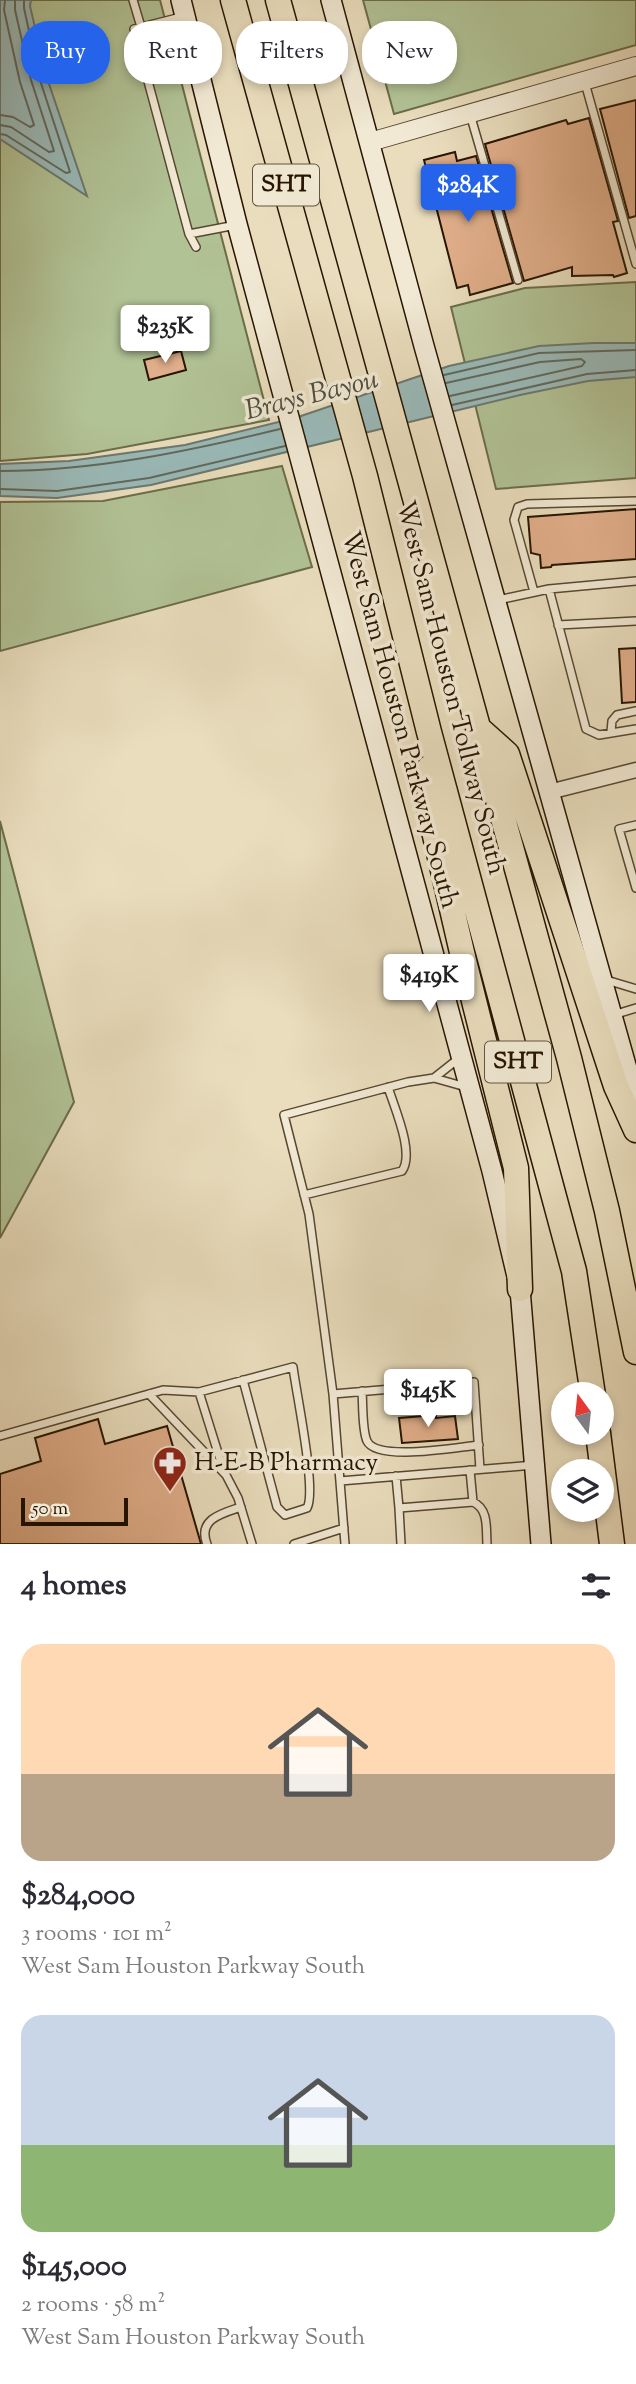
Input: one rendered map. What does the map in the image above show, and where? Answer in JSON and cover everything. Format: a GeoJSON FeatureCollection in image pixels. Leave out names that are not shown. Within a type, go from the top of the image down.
{"type":"FeatureCollection","features":[{"type":"Feature","properties":{"kind":"highway","name":"West Sam Houston Tollway South"},"geometry":{"type":"LineString","coordinates":[[233,0],[365,476],[429,732],[574,1271],[591,1382]]}},
{"type":"Feature","properties":{"kind":"highway","name":"West Sam Houston Tollway South"},"geometry":{"type":"LineString","coordinates":[[278,0],[589,1135],[636,1352]]}},
{"type":"Feature","properties":{"kind":"highway"},"geometry":{"type":"LineString","coordinates":[[478,728],[507,754],[616,1086],[636,1130]]}},
{"type":"Feature","properties":{"kind":"highway"},"geometry":{"type":"LineString","coordinates":[[429,732],[430,814],[516,1168],[520,1289]]}},
{"type":"Feature","properties":{"kind":"highway"},"geometry":{"type":"LineString","coordinates":[[600,1446],[612,1544]]}},
{"type":"Feature","properties":{"kind":"main road"},"geometry":{"type":"LineString","coordinates":[[331,0],[424,346],[636,1101]]}},
{"type":"Feature","properties":{"kind":"main road","name":"West Sam Houston Parkway South"},"geometry":{"type":"LineString","coordinates":[[183,8],[237,225],[470,1088],[520,1289],[541,1544]]}},
{"type":"Feature","properties":{"kind":"street"},"geometry":{"type":"LineString","coordinates":[[370,142],[636,66]]}},
{"type":"Feature","properties":{"kind":"street"},"geometry":{"type":"LineString","coordinates":[[549,792],[636,770]]}},
{"type":"Feature","properties":{"kind":"lane"},"geometry":{"type":"LineString","coordinates":[[133,0],[139,21]]}},
{"type":"Feature","properties":{"kind":"lane"},"geometry":{"type":"LineString","coordinates":[[154,21],[183,8]]}},
{"type":"Feature","properties":{"kind":"lane"},"geometry":{"type":"LineString","coordinates":[[584,81],[636,264]]}},
{"type":"Feature","properties":{"kind":"lane"},"geometry":{"type":"LineString","coordinates":[[149,84],[189,234],[196,247]]}},
{"type":"Feature","properties":{"kind":"lane"},"geometry":{"type":"LineString","coordinates":[[470,114],[517,280]]}},
{"type":"Feature","properties":{"kind":"lane"},"geometry":{"type":"LineString","coordinates":[[189,234],[237,225]]}},
{"type":"Feature","properties":{"kind":"lane"},"geometry":{"type":"LineString","coordinates":[[534,592],[514,520],[518,506],[636,501]]}},
{"type":"Feature","properties":{"kind":"lane"},"geometry":{"type":"LineString","coordinates":[[496,601],[549,589],[636,581]]}},
{"type":"Feature","properties":{"kind":"lane"},"geometry":{"type":"LineString","coordinates":[[549,589],[586,729],[599,735],[636,729]]}},
{"type":"Feature","properties":{"kind":"lane"},"geometry":{"type":"LineString","coordinates":[[558,625],[636,621]]}},
{"type":"Feature","properties":{"kind":"lane"},"geometry":{"type":"LineString","coordinates":[[611,732],[612,721],[617,715],[636,711]]}},
{"type":"Feature","properties":{"kind":"lane"},"geometry":{"type":"LineString","coordinates":[[636,825],[619,829],[636,888]]}},
{"type":"Feature","properties":{"kind":"lane"},"geometry":{"type":"LineString","coordinates":[[602,978],[636,989]]}},
{"type":"Feature","properties":{"kind":"lane"},"geometry":{"type":"LineString","coordinates":[[612,1015],[636,1008]]}},
{"type":"Feature","properties":{"kind":"lane"},"geometry":{"type":"LineString","coordinates":[[434,1079],[461,1056]]}},
{"type":"Feature","properties":{"kind":"lane"},"geometry":{"type":"LineString","coordinates":[[345,1544],[333,1394],[309,1214],[284,1115],[388,1087],[434,1079],[470,1088]]}},
{"type":"Feature","properties":{"kind":"lane"},"geometry":{"type":"LineString","coordinates":[[304,1195],[402,1171],[406,1165],[407,1153],[388,1087]]}},
{"type":"Feature","properties":{"kind":"lane"},"geometry":{"type":"LineString","coordinates":[[0,1436],[163,1390],[199,1392],[243,1380],[293,1367],[310,1476],[310,1499],[307,1508],[285,1515],[278,1507],[243,1380]]}},
{"type":"Feature","properties":{"kind":"lane"},"geometry":{"type":"LineString","coordinates":[[333,1394],[474,1382],[480,1469]]}},
{"type":"Feature","properties":{"kind":"lane"},"geometry":{"type":"LineString","coordinates":[[362,1391],[366,1440],[372,1447],[390,1453],[479,1445]]}},
{"type":"Feature","properties":{"kind":"lane"},"geometry":{"type":"LineString","coordinates":[[199,1392],[252,1544]]}},
{"type":"Feature","properties":{"kind":"lane"},"geometry":{"type":"LineString","coordinates":[[149,1394],[226,1475]]}},
{"type":"Feature","properties":{"kind":"lane"},"geometry":{"type":"LineString","coordinates":[[340,1481],[534,1465]]}},
{"type":"Feature","properties":{"kind":"lane"},"geometry":{"type":"LineString","coordinates":[[470,1470],[473,1502]]}},
{"type":"Feature","properties":{"kind":"lane"},"geometry":{"type":"LineString","coordinates":[[396,1476],[401,1544]]}},
{"type":"Feature","properties":{"kind":"lane"},"geometry":{"type":"LineString","coordinates":[[398,1508],[473,1502],[480,1505],[484,1512],[487,1544]]}},
{"type":"Feature","properties":{"kind":"lane"},"geometry":{"type":"LineString","coordinates":[[207,1544],[205,1532],[210,1521],[241,1507]]}},
{"type":"Feature","properties":{"kind":"lane"},"geometry":{"type":"LineString","coordinates":[[294,1544],[344,1528]]}},
{"type":"Feature","properties":{"kind":"green space"},"geometry":{"type":"Polygon","coordinates":[[[0,0],[160,0],[165,21],[124,21],[124,84],[182,84],[269,420],[87,454],[0,461],[0,0]]]}},
{"type":"Feature","properties":{"kind":"green space"},"geometry":{"type":"Polygon","coordinates":[[[363,0],[636,0],[636,45],[394,114],[386,84],[457,84],[457,21],[369,21],[363,0]]]}},
{"type":"Feature","properties":{"kind":"green space"},"geometry":{"type":"Polygon","coordinates":[[[636,282],[636,478],[496,489],[451,307],[525,288],[636,282]]]}},
{"type":"Feature","properties":{"kind":"green space"},"geometry":{"type":"Polygon","coordinates":[[[282,466],[312,567],[0,651],[0,502],[103,501],[282,466]]]}},
{"type":"Feature","properties":{"kind":"green space"},"geometry":{"type":"Polygon","coordinates":[[[0,821],[74,1102],[0,1238],[0,821]]]}},
{"type":"Feature","properties":{"kind":"water"},"geometry":{"type":"Polygon","coordinates":[[[0,0],[31,0],[33,21],[21,21],[21,84],[49,84],[87,196],[0,139],[0,0]]]}},
{"type":"Feature","properties":{"kind":"water"},"geometry":{"type":"Polygon","coordinates":[[[636,343],[636,377],[588,381],[520,395],[151,485],[57,498],[0,496],[0,464],[69,461],[185,445],[295,418],[449,366],[539,346],[636,343]]]}},
{"type":"Feature","properties":{"kind":"building"},"geometry":{"type":"Polygon","coordinates":[[[636,100],[636,216],[629,218],[600,109],[636,100]]]}},
{"type":"Feature","properties":{"kind":"building"},"geometry":{"type":"Polygon","coordinates":[[[589,118],[618,221],[613,222],[627,273],[614,277],[572,276],[572,267],[524,281],[485,144],[566,120],[568,124],[589,118]]]}},
{"type":"Feature","properties":{"kind":"building"},"geometry":{"type":"Polygon","coordinates":[[[455,152],[457,161],[476,156],[513,283],[470,295],[468,285],[457,288],[424,160],[455,152]]]}},
{"type":"Feature","properties":{"kind":"building"},"geometry":{"type":"Polygon","coordinates":[[[181,351],[186,370],[149,380],[144,360],[181,351]]]}},
{"type":"Feature","properties":{"kind":"building"},"geometry":{"type":"Polygon","coordinates":[[[636,509],[636,559],[541,568],[540,555],[531,553],[528,517],[636,509]]]}},
{"type":"Feature","properties":{"kind":"building"},"geometry":{"type":"Polygon","coordinates":[[[636,648],[636,702],[622,703],[619,649],[636,648]]]}},
{"type":"Feature","properties":{"kind":"building"},"geometry":{"type":"Polygon","coordinates":[[[436,1415],[436,1418],[455,1416],[458,1439],[402,1443],[399,1418],[436,1415]]]}},
{"type":"Feature","properties":{"kind":"building"},"geometry":{"type":"Polygon","coordinates":[[[98,1419],[105,1444],[167,1426],[201,1544],[0,1544],[0,1474],[41,1461],[35,1438],[98,1419]]]}},
{"type":"Feature","properties":{"kind":"place","name":"H-E-B Pharmacy"},"geometry":{"type":"Point","coordinates":[170,1493]}},
{"type":"Feature","properties":{"kind":"water label","name":"Brays Bayou"},"geometry":{"type":"Point","coordinates":[312,396]}}]}
